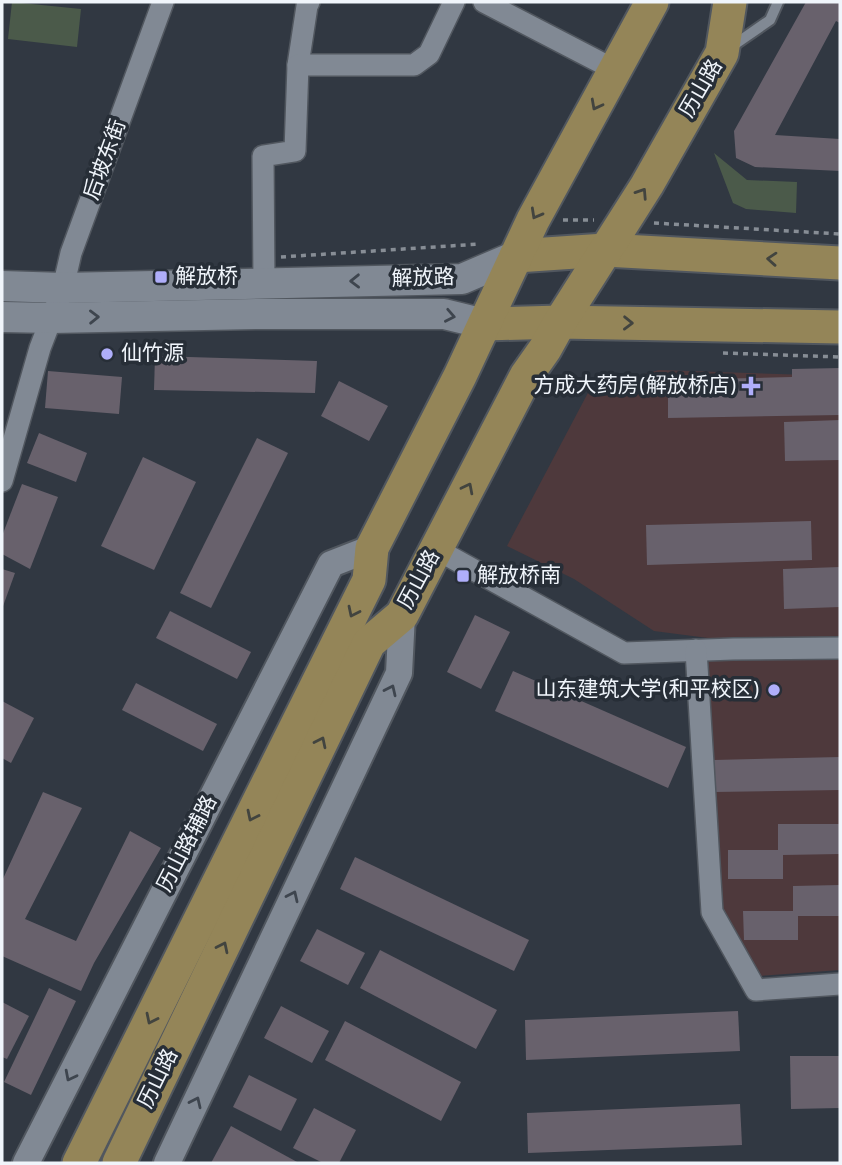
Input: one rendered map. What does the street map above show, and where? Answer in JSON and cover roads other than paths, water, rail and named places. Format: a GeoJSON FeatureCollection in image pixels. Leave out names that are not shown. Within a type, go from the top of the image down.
{"type":"FeatureCollection","features":[{"type":"Feature","properties":{"kind":"main road","name":"历山路"},"geometry":{"type":"LineString","coordinates":[[79,1163],[369,580],[372,548],[485,324],[533,220],[652,2]]}},
{"type":"Feature","properties":{"kind":"main road","name":"历山路"},"geometry":{"type":"LineString","coordinates":[[119,1163],[369,643],[402,615],[526,376],[647,185],[723,53],[730,2]]}},
{"type":"Feature","properties":{"kind":"main road","name":"解放路"},"geometry":{"type":"LineString","coordinates":[[2,286],[64,288],[268,270],[462,279],[516,256],[605,250],[840,264]]}},
{"type":"Feature","properties":{"kind":"main road","name":"解放路"},"geometry":{"type":"LineString","coordinates":[[2,317],[444,313],[485,324],[560,322],[840,327]]}},
{"type":"Feature","properties":{"kind":"street","name":"后坡东街"},"geometry":{"type":"LineString","coordinates":[[2,481],[40,348],[64,288],[71,253],[163,2]]}},
{"type":"Feature","properties":{"kind":"street"},"geometry":{"type":"LineString","coordinates":[[268,270],[263,156],[295,151],[298,65],[309,2]]}},
{"type":"Feature","properties":{"kind":"street"},"geometry":{"type":"LineString","coordinates":[[298,65],[414,65],[429,54],[454,2]]}},
{"type":"Feature","properties":{"kind":"street"},"geometry":{"type":"LineString","coordinates":[[484,2],[615,70]]}},
{"type":"Feature","properties":{"kind":"street","name":"历山路辅路"},"geometry":{"type":"LineString","coordinates":[[26,1163],[331,564],[372,548]]}},
{"type":"Feature","properties":{"kind":"street"},"geometry":{"type":"LineString","coordinates":[[436,549],[624,653],[840,649]]}},
{"type":"Feature","properties":{"kind":"street"},"geometry":{"type":"LineString","coordinates":[[167,1163],[399,673],[402,615]]}},
{"type":"Feature","properties":{"kind":"street"},"geometry":{"type":"LineString","coordinates":[[696,650],[712,912],[756,990],[840,984]]}},
{"type":"Feature","properties":{"kind":"lane"},"geometry":{"type":"LineString","coordinates":[[723,53],[770,20],[778,2]]}},
{"type":"Feature","properties":{"kind":"place","name":"解放桥"},"geometry":{"type":"Point","coordinates":[161,277]}},
{"type":"Feature","properties":{"kind":"place","name":"仙竹源"},"geometry":{"type":"Point","coordinates":[107,354]}},
{"type":"Feature","properties":{"kind":"place","name":"方成大药房(解放桥店)"},"geometry":{"type":"Point","coordinates":[751,386]}},
{"type":"Feature","properties":{"kind":"place","name":"解放桥南"},"geometry":{"type":"Point","coordinates":[463,576]}},
{"type":"Feature","properties":{"kind":"place","name":"山东建筑大学(和平校区)"},"geometry":{"type":"Point","coordinates":[774,690]}}]}
